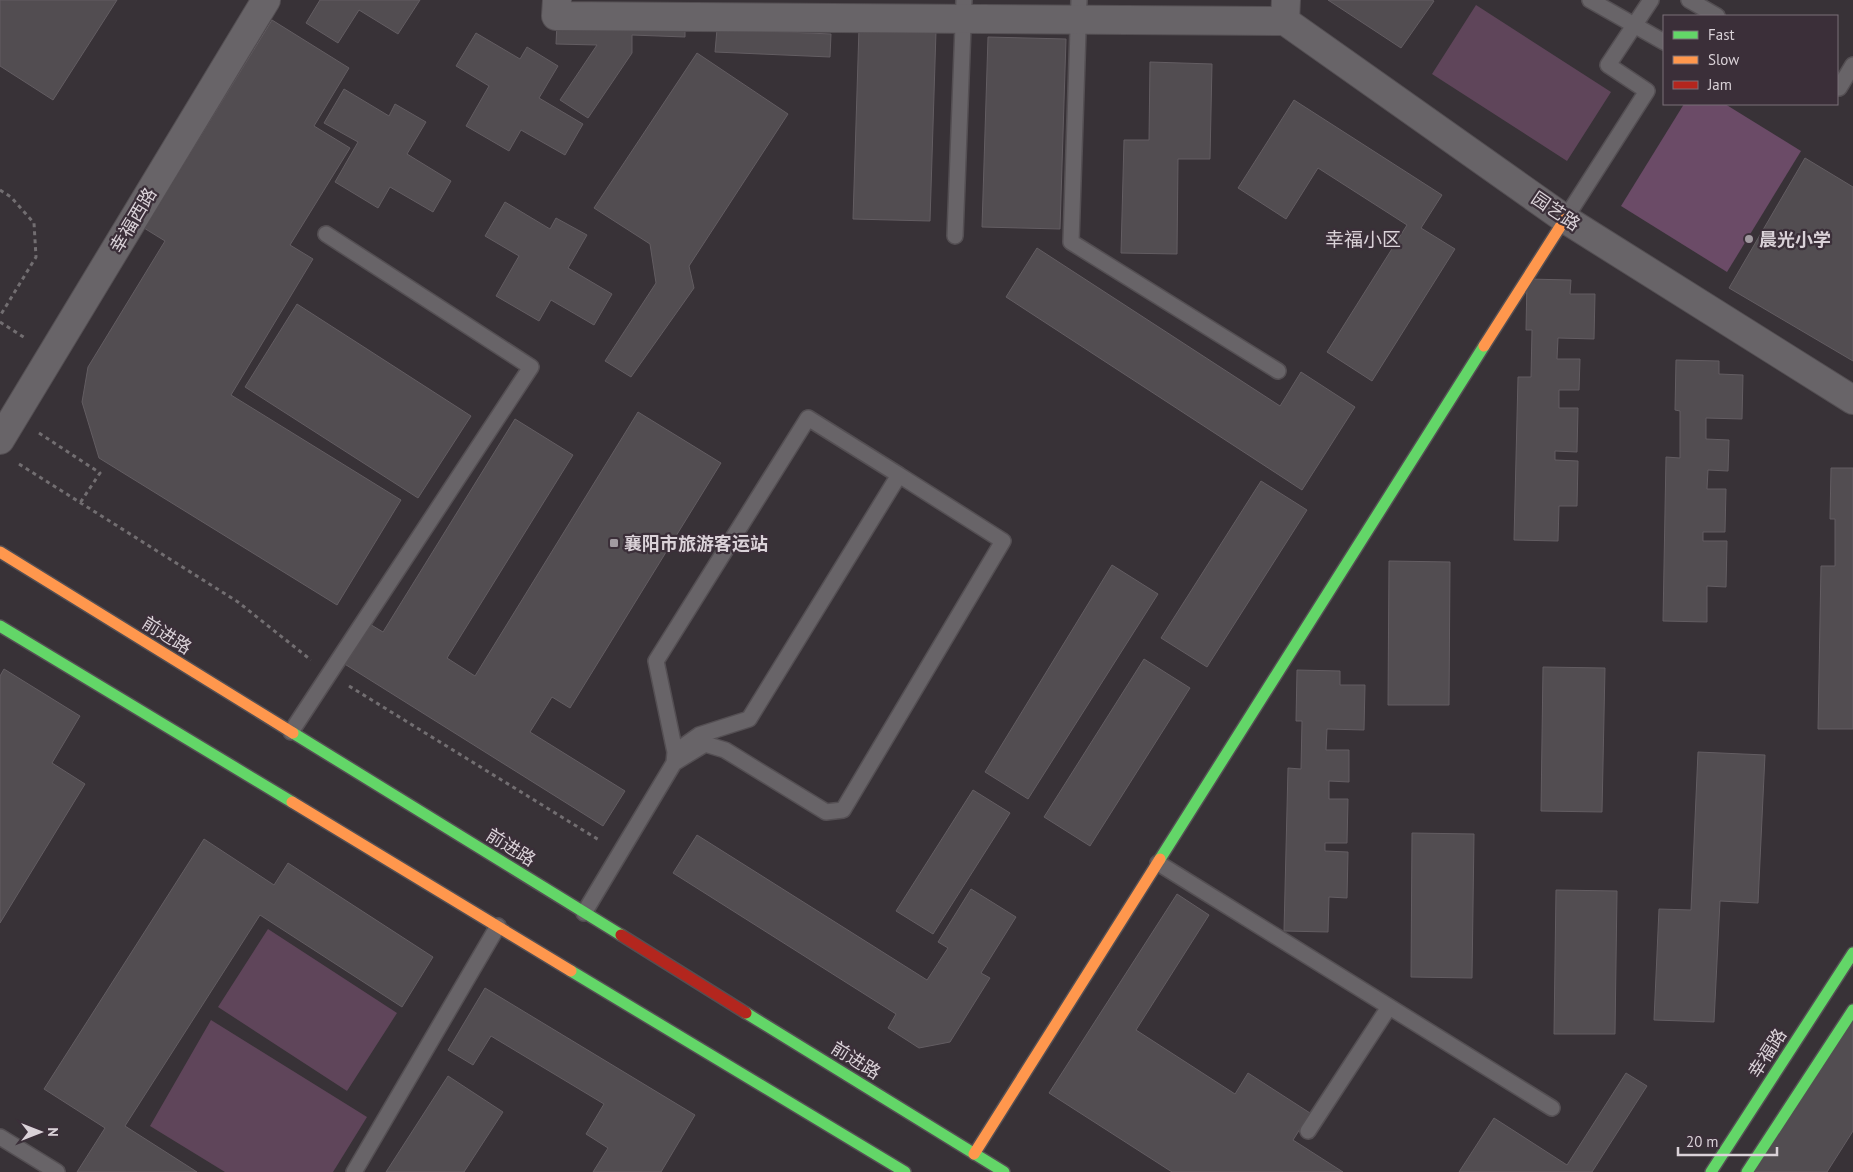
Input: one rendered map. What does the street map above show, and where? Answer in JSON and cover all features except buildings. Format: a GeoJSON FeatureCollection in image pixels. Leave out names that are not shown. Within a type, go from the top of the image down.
{"type":"FeatureCollection","features":[{"type":"Feature","properties":{"kind":"main road"},"geometry":{"type":"LineString","coordinates":[[974,1154],[1565,219]]}},
{"type":"Feature","properties":{"kind":"main road","name":"前进路"},"geometry":{"type":"LineString","coordinates":[[0,552],[1004,1172]]}},
{"type":"Feature","properties":{"kind":"main road"},"geometry":{"type":"LineString","coordinates":[[0,626],[905,1172]]}},
{"type":"Feature","properties":{"kind":"main road","name":"幸福路"},"geometry":{"type":"LineString","coordinates":[[1710,1172],[1853,953]]}},
{"type":"Feature","properties":{"kind":"main road"},"geometry":{"type":"LineString","coordinates":[[1747,1172],[1853,1010]]}},
{"type":"Feature","properties":{"kind":"street","name":"幸福西路"},"geometry":{"type":"LineString","coordinates":[[0,440],[266,0]]}},
{"type":"Feature","properties":{"kind":"street"},"geometry":{"type":"LineString","coordinates":[[557,0],[556,16],[695,9],[1285,10]]}},
{"type":"Feature","properties":{"kind":"street","name":"园艺路"},"geometry":{"type":"LineString","coordinates":[[1285,10],[1565,219],[1853,400]]}},
{"type":"Feature","properties":{"kind":"lane"},"geometry":{"type":"LineString","coordinates":[[1590,0],[1663,41]]}},
{"type":"Feature","properties":{"kind":"lane"},"geometry":{"type":"LineString","coordinates":[[1565,219],[1647,91],[1608,65],[1651,0]]}},
{"type":"Feature","properties":{"kind":"lane"},"geometry":{"type":"LineString","coordinates":[[1690,0],[1715,15]]}},
{"type":"Feature","properties":{"kind":"lane"},"geometry":{"type":"LineString","coordinates":[[955,236],[964,10]]}},
{"type":"Feature","properties":{"kind":"lane"},"geometry":{"type":"LineString","coordinates":[[1079,10],[1071,242],[1278,371]]}},
{"type":"Feature","properties":{"kind":"lane"},"geometry":{"type":"LineString","coordinates":[[1838,88],[1853,65]]}},
{"type":"Feature","properties":{"kind":"lane"},"geometry":{"type":"LineString","coordinates":[[291,732],[531,367],[326,234]]}},
{"type":"Feature","properties":{"kind":"lane"},"geometry":{"type":"LineString","coordinates":[[808,418],[1004,541],[843,810],[826,812],[725,750],[705,744],[674,757],[656,661],[808,418]]}},
{"type":"Feature","properties":{"kind":"lane"},"geometry":{"type":"LineString","coordinates":[[584,913],[674,757],[699,735],[749,719],[899,475]]}},
{"type":"Feature","properties":{"kind":"lane"},"geometry":{"type":"LineString","coordinates":[[1158,863],[1552,1108]]}},
{"type":"Feature","properties":{"kind":"lane"},"geometry":{"type":"LineString","coordinates":[[354,1172],[498,926]]}},
{"type":"Feature","properties":{"kind":"lane"},"geometry":{"type":"LineString","coordinates":[[1308,1131],[1389,1007]]}},
{"type":"Feature","properties":{"kind":"lane"},"geometry":{"type":"LineString","coordinates":[[0,1136],[57,1172]]}},
{"type":"Feature","properties":{"kind":"path"},"geometry":{"type":"LineString","coordinates":[[0,190],[11,197],[34,223],[36,257],[0,316]]}},
{"type":"Feature","properties":{"kind":"path"},"geometry":{"type":"LineString","coordinates":[[14,417],[100,473],[80,504],[16,462]]}},
{"type":"Feature","properties":{"kind":"shaded area"},"geometry":{"type":"Polygon","coordinates":[[[1476,5],[1611,92],[1567,161],[1432,74],[1476,5]]]}},
{"type":"Feature","properties":{"kind":"shaded area"},"geometry":{"type":"Polygon","coordinates":[[[1683,105],[1727,105],[1801,151],[1727,272],[1621,206],[1683,105]]]}},
{"type":"Feature","properties":{"kind":"shaded area"},"geometry":{"type":"Polygon","coordinates":[[[268,929],[397,1013],[347,1091],[218,1007],[268,929]]]}},
{"type":"Feature","properties":{"kind":"shaded area"},"geometry":{"type":"Polygon","coordinates":[[[211,1020],[367,1117],[333,1172],[225,1172],[150,1126],[211,1020]]]}},
{"type":"Feature","properties":{"kind":"traffic: fast"},"geometry":{"type":"LineString","coordinates":[[1160,859],[1484,346]]}},
{"type":"Feature","properties":{"kind":"traffic: fast"},"geometry":{"type":"LineString","coordinates":[[0,626],[292,802]]}},
{"type":"Feature","properties":{"kind":"traffic: fast"},"geometry":{"type":"LineString","coordinates":[[293,733],[621,935]]}},
{"type":"Feature","properties":{"kind":"traffic: fast"},"geometry":{"type":"LineString","coordinates":[[1711,1172],[1853,953]]}},
{"type":"Feature","properties":{"kind":"traffic: fast"},"geometry":{"type":"LineString","coordinates":[[571,971],[905,1172]]}},
{"type":"Feature","properties":{"kind":"traffic: fast"},"geometry":{"type":"LineString","coordinates":[[1747,1172],[1853,1010]]}},
{"type":"Feature","properties":{"kind":"traffic: fast"},"geometry":{"type":"LineString","coordinates":[[746,1013],[1004,1172]]}},
{"type":"Feature","properties":{"kind":"traffic: slow"},"geometry":{"type":"LineString","coordinates":[[1484,346],[1565,219]]}},
{"type":"Feature","properties":{"kind":"traffic: slow"},"geometry":{"type":"LineString","coordinates":[[0,552],[293,733]]}},
{"type":"Feature","properties":{"kind":"traffic: slow"},"geometry":{"type":"LineString","coordinates":[[292,802],[571,971]]}},
{"type":"Feature","properties":{"kind":"traffic: slow"},"geometry":{"type":"LineString","coordinates":[[974,1154],[1160,859]]}},
{"type":"Feature","properties":{"kind":"traffic: jam"},"geometry":{"type":"LineString","coordinates":[[621,935],[746,1013]]}},
{"type":"Feature","properties":{"kind":"place","name":"晨光小学"},"geometry":{"type":"Point","coordinates":[1749,239]}},
{"type":"Feature","properties":{"kind":"place","name":"襄阳市旅游客运站"},"geometry":{"type":"Point","coordinates":[614,543]}},
{"type":"Feature","properties":{"kind":"district","name":"幸福小区"},"geometry":{"type":"Point","coordinates":[1363,239]}}]}
